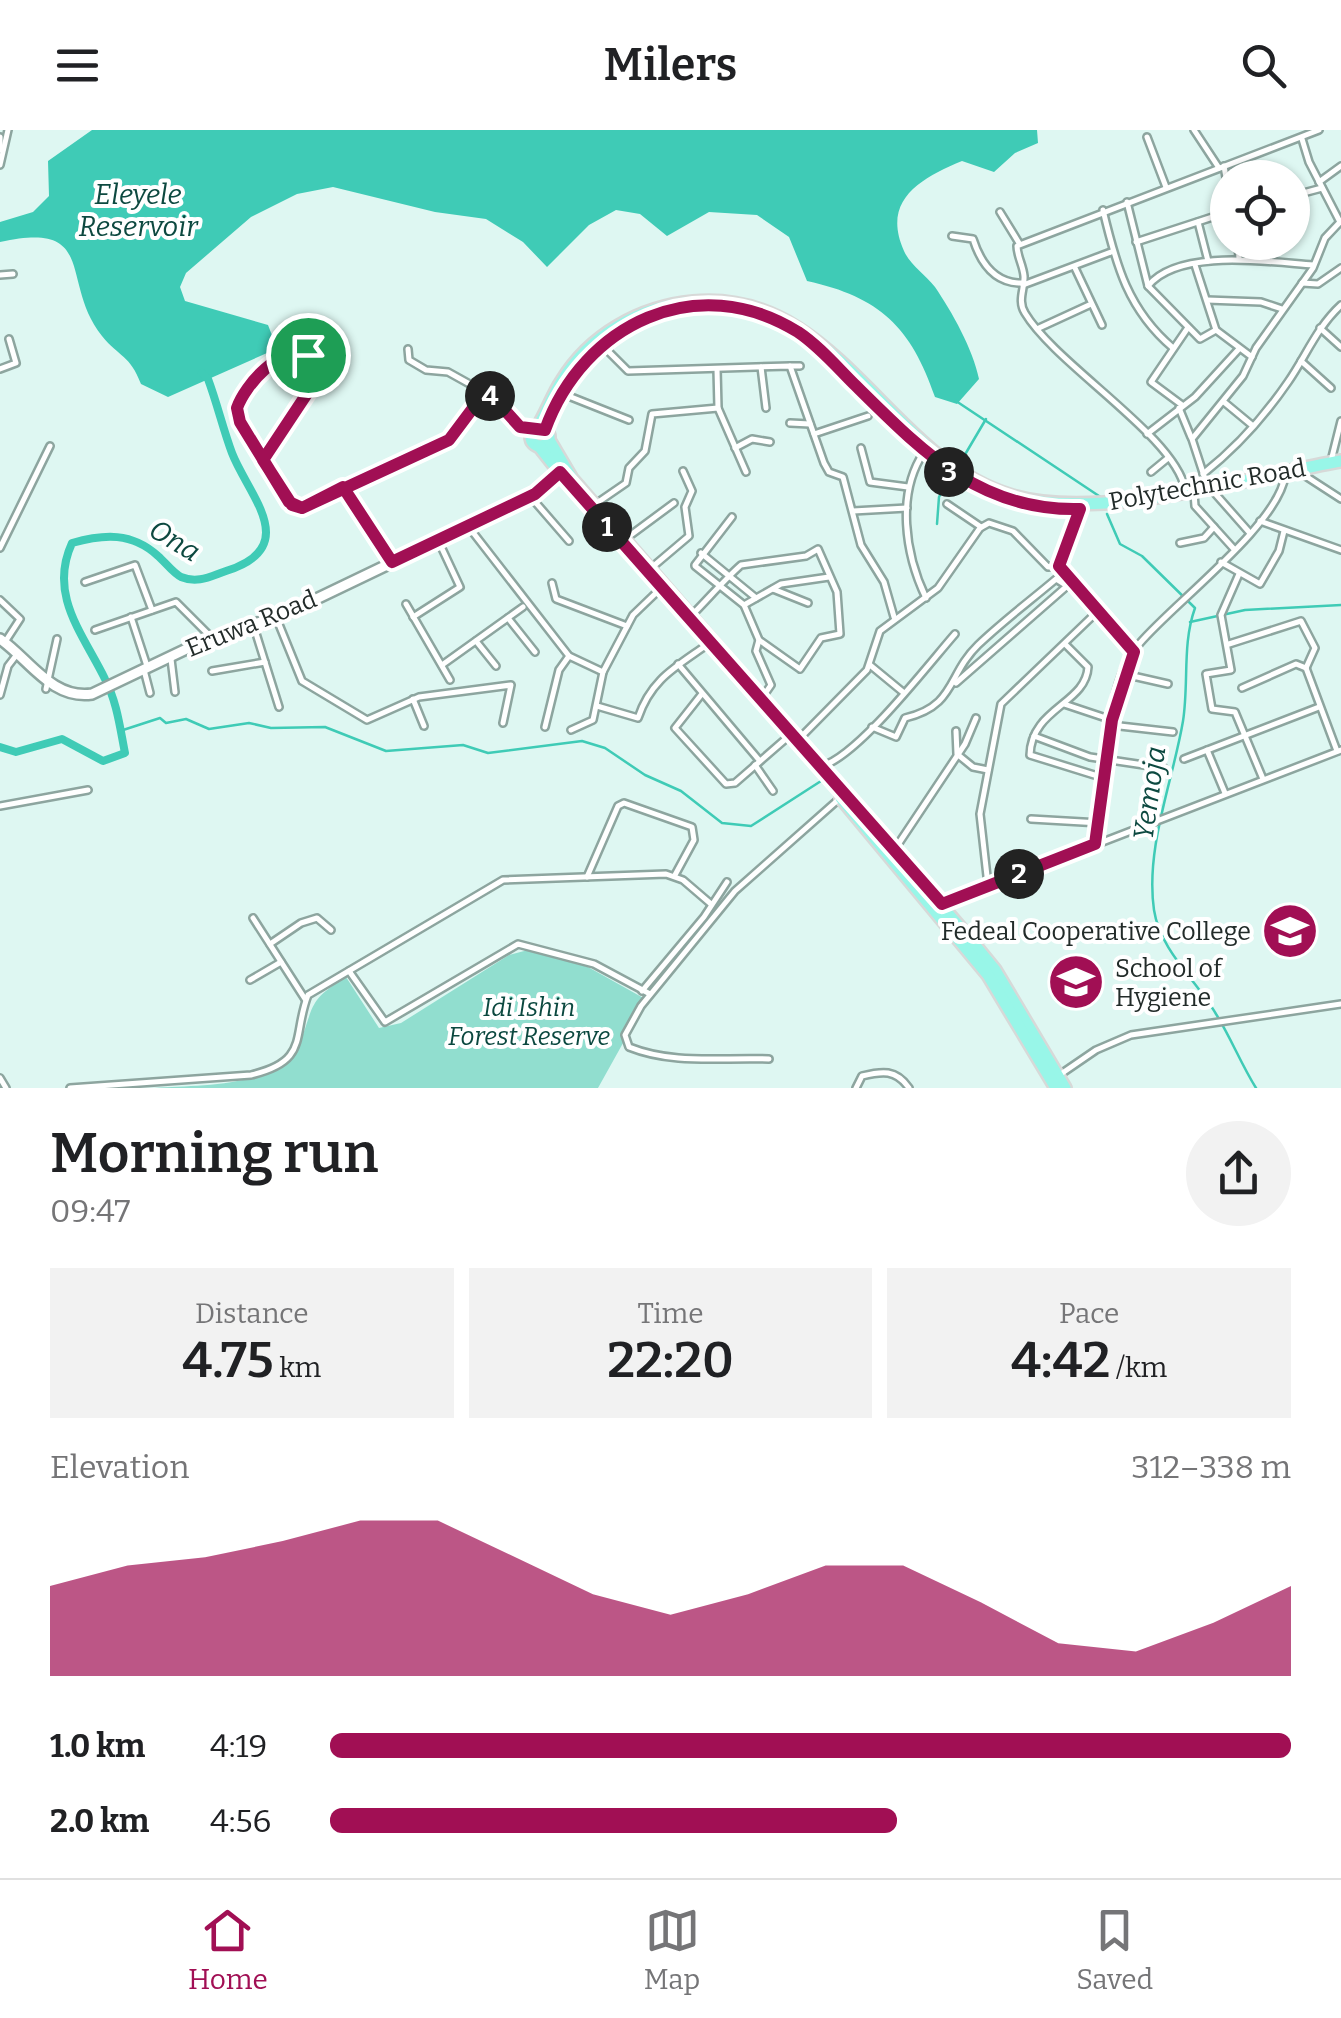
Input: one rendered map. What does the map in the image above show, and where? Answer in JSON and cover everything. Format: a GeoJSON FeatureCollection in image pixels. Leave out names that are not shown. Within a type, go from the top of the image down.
{"type":"FeatureCollection","features":[{"type":"Feature","properties":{"kind":"main road","name":"Polytechnic Road"},"geometry":{"type":"LineString","coordinates":[[539,435],[566,374],[609,331],[668,306],[731,303],[771,313],[810,334],[927,448],[969,479],[1026,500],[1080,507]]}},
{"type":"Feature","properties":{"kind":"main road","name":"Polytechnic Road"},"geometry":{"type":"LineString","coordinates":[[539,435],[560,393],[601,344],[628,326],[683,308],[732,308],[755,313],[807,338],[950,473],[992,495],[1025,505],[1080,507],[1338,463]]}},
{"type":"Feature","properties":{"kind":"main road"},"geometry":{"type":"LineString","coordinates":[[539,435],[562,470],[659,590],[823,769],[991,973]]}},
{"type":"Feature","properties":{"kind":"main road","name":"Polytechnic Road"},"geometry":{"type":"LineString","coordinates":[[1286,474],[1304,474],[1338,463]]}},
{"type":"Feature","properties":{"kind":"main road","name":"Eruwa Road"},"geometry":{"type":"LineString","coordinates":[[47,685],[74,694],[96,693],[213,638],[254,627],[468,526],[530,496],[562,470]]}},
{"type":"Feature","properties":{"kind":"main road"},"geometry":{"type":"LineString","coordinates":[[608,526],[794,738]]}},
{"type":"Feature","properties":{"kind":"main road"},"geometry":{"type":"LineString","coordinates":[[2,640],[47,685]]}},
{"type":"Feature","properties":{"kind":"main road"},"geometry":{"type":"LineString","coordinates":[[841,793],[942,904],[991,973],[1057,1082],[1066,1088]]}},
{"type":"Feature","properties":{"kind":"street"},"geometry":{"type":"LineString","coordinates":[[0,165],[8,130]]}},
{"type":"Feature","properties":{"kind":"street"},"geometry":{"type":"LineString","coordinates":[[1194,130],[1216,160]]}},
{"type":"Feature","properties":{"kind":"street"},"geometry":{"type":"LineString","coordinates":[[1241,160],[1320,130]]}},
{"type":"Feature","properties":{"kind":"street"},"geometry":{"type":"LineString","coordinates":[[0,137],[0,150]]}},
{"type":"Feature","properties":{"kind":"street"},"geometry":{"type":"LineString","coordinates":[[1147,137],[1166,187]]}},
{"type":"Feature","properties":{"kind":"street"},"geometry":{"type":"LineString","coordinates":[[1192,439],[1224,402],[1314,266],[1325,238],[1340,221],[1302,139]]}},
{"type":"Feature","properties":{"kind":"street"},"geometry":{"type":"LineString","coordinates":[[1310,189],[1321,185],[1341,166]]}},
{"type":"Feature","properties":{"kind":"street"},"geometry":{"type":"LineString","coordinates":[[1210,171],[1019,243],[1016,249],[1023,284],[1022,308],[1074,368],[1147,434],[1168,458],[1196,506],[1233,548]]}},
{"type":"Feature","properties":{"kind":"street"},"geometry":{"type":"LineString","coordinates":[[1126,201],[1148,286],[1202,340],[1216,330]]}},
{"type":"Feature","properties":{"kind":"street"},"geometry":{"type":"LineString","coordinates":[[1103,210],[1121,281],[1142,318],[1173,348]]}},
{"type":"Feature","properties":{"kind":"street"},"geometry":{"type":"LineString","coordinates":[[1000,212],[1019,243]]}},
{"type":"Feature","properties":{"kind":"street"},"geometry":{"type":"LineString","coordinates":[[1136,242],[1210,218]]}},
{"type":"Feature","properties":{"kind":"street"},"geometry":{"type":"LineString","coordinates":[[1198,222],[1208,261]]}},
{"type":"Feature","properties":{"kind":"street"},"geometry":{"type":"LineString","coordinates":[[952,236],[973,239],[982,261],[1003,282],[1023,284],[1112,252]]}},
{"type":"Feature","properties":{"kind":"street"},"geometry":{"type":"LineString","coordinates":[[1148,286],[1157,276],[1208,261],[1314,266]]}},
{"type":"Feature","properties":{"kind":"street"},"geometry":{"type":"LineString","coordinates":[[1195,265],[1216,330],[1252,357]]}},
{"type":"Feature","properties":{"kind":"street"},"geometry":{"type":"LineString","coordinates":[[1075,268],[1102,325]]}},
{"type":"Feature","properties":{"kind":"street"},"geometry":{"type":"LineString","coordinates":[[1302,284],[1318,284],[1341,268]]}},
{"type":"Feature","properties":{"kind":"street"},"geometry":{"type":"LineString","coordinates":[[0,274],[14,274]]}},
{"type":"Feature","properties":{"kind":"street"},"geometry":{"type":"LineString","coordinates":[[1206,300],[1261,302],[1282,309]]}},
{"type":"Feature","properties":{"kind":"street"},"geometry":{"type":"LineString","coordinates":[[1038,328],[1089,304]]}},
{"type":"Feature","properties":{"kind":"street"},"geometry":{"type":"LineString","coordinates":[[1207,483],[1254,427],[1320,328],[1341,305]]}},
{"type":"Feature","properties":{"kind":"street"},"geometry":{"type":"LineString","coordinates":[[1320,328],[1341,347]]}},
{"type":"Feature","properties":{"kind":"street"},"geometry":{"type":"LineString","coordinates":[[1187,329],[1151,382],[1181,406],[1207,483],[1250,532]]}},
{"type":"Feature","properties":{"kind":"street"},"geometry":{"type":"LineString","coordinates":[[0,369],[16,363],[9,339]]}},
{"type":"Feature","properties":{"kind":"street"},"geometry":{"type":"LineString","coordinates":[[601,344],[628,371],[800,366]]}},
{"type":"Feature","properties":{"kind":"street"},"geometry":{"type":"LineString","coordinates":[[408,349],[408,360],[416,366],[448,372],[485,396],[493,397],[520,427],[539,435]]}},
{"type":"Feature","properties":{"kind":"street"},"geometry":{"type":"LineString","coordinates":[[1147,434],[1238,350]]}},
{"type":"Feature","properties":{"kind":"street"},"geometry":{"type":"LineString","coordinates":[[263,460],[318,377],[313,360],[303,352],[284,357],[255,379],[239,402],[237,415],[263,460],[297,507],[449,440],[485,396]]}},
{"type":"Feature","properties":{"kind":"street"},"geometry":{"type":"LineString","coordinates":[[1301,361],[1330,388]]}},
{"type":"Feature","properties":{"kind":"street"},"geometry":{"type":"LineString","coordinates":[[761,366],[766,408]]}},
{"type":"Feature","properties":{"kind":"street"},"geometry":{"type":"LineString","coordinates":[[790,366],[829,472],[843,477],[862,545],[884,582],[894,617]]}},
{"type":"Feature","properties":{"kind":"street"},"geometry":{"type":"LineString","coordinates":[[716,369],[718,408],[746,472]]}},
{"type":"Feature","properties":{"kind":"street"},"geometry":{"type":"LineString","coordinates":[[560,393],[629,420]]}},
{"type":"Feature","properties":{"kind":"street"},"geometry":{"type":"LineString","coordinates":[[1224,402],[1254,427]]}},
{"type":"Feature","properties":{"kind":"street"},"geometry":{"type":"LineString","coordinates":[[596,510],[627,482],[629,468],[645,452],[652,414],[718,408]]}},
{"type":"Feature","properties":{"kind":"street"},"geometry":{"type":"LineString","coordinates":[[814,434],[868,416]]}},
{"type":"Feature","properties":{"kind":"street"},"geometry":{"type":"LineString","coordinates":[[1338,463],[1341,421]]}},
{"type":"Feature","properties":{"kind":"street"},"geometry":{"type":"LineString","coordinates":[[790,423],[810,424]]}},
{"type":"Feature","properties":{"kind":"street"},"geometry":{"type":"LineString","coordinates":[[735,448],[752,438],[770,442]]}},
{"type":"Feature","properties":{"kind":"street"},"geometry":{"type":"LineString","coordinates":[[0,548],[50,446]]}},
{"type":"Feature","properties":{"kind":"street"},"geometry":{"type":"LineString","coordinates":[[862,448],[870,482],[908,487]]}},
{"type":"Feature","properties":{"kind":"street"},"geometry":{"type":"LineString","coordinates":[[924,452],[908,487],[907,508],[911,552],[926,598]]}},
{"type":"Feature","properties":{"kind":"street"},"geometry":{"type":"LineString","coordinates":[[1151,472],[1168,458]]}},
{"type":"Feature","properties":{"kind":"street"},"geometry":{"type":"LineString","coordinates":[[649,570],[688,538],[685,507],[692,490],[683,470]]}},
{"type":"Feature","properties":{"kind":"street"},"geometry":{"type":"LineString","coordinates":[[1095,844],[1112,722],[1134,652],[1260,521],[1286,474]]}},
{"type":"Feature","properties":{"kind":"street"},"geometry":{"type":"LineString","coordinates":[[1304,474],[1341,499]]}},
{"type":"Feature","properties":{"kind":"street"},"geometry":{"type":"LineString","coordinates":[[343,487],[392,562]]}},
{"type":"Feature","properties":{"kind":"street"},"geometry":{"type":"LineString","coordinates":[[530,496],[570,541]]}},
{"type":"Feature","properties":{"kind":"street"},"geometry":{"type":"LineString","coordinates":[[624,540],[674,503]]}},
{"type":"Feature","properties":{"kind":"street"},"geometry":{"type":"LineString","coordinates":[[947,504],[982,527],[1002,524],[1048,568],[1059,566]]}},
{"type":"Feature","properties":{"kind":"street"},"geometry":{"type":"LineString","coordinates":[[1059,566],[1080,507]]}},
{"type":"Feature","properties":{"kind":"street"},"geometry":{"type":"LineString","coordinates":[[853,511],[907,508]]}},
{"type":"Feature","properties":{"kind":"street"},"geometry":{"type":"LineString","coordinates":[[690,616],[722,586],[741,565],[802,557],[818,549],[837,592],[840,636],[821,638],[800,670],[759,640],[744,604],[722,586],[695,566],[701,553],[732,517]]}},
{"type":"Feature","properties":{"kind":"street"},"geometry":{"type":"LineString","coordinates":[[1260,521],[1341,550]]}},
{"type":"Feature","properties":{"kind":"street"},"geometry":{"type":"LineString","coordinates":[[468,526],[569,656],[602,672]]}},
{"type":"Feature","properties":{"kind":"street"},"geometry":{"type":"LineString","coordinates":[[701,695],[676,731],[726,784],[735,782],[794,738],[870,665],[878,634],[948,576],[982,527]]}},
{"type":"Feature","properties":{"kind":"street"},"geometry":{"type":"LineString","coordinates":[[1180,543],[1207,537],[1214,527]]}},
{"type":"Feature","properties":{"kind":"street"},"geometry":{"type":"LineString","coordinates":[[1221,562],[1260,584],[1280,549],[1284,531]]}},
{"type":"Feature","properties":{"kind":"street"},"geometry":{"type":"LineString","coordinates":[[413,616],[460,588],[438,540]]}},
{"type":"Feature","properties":{"kind":"street"},"geometry":{"type":"LineString","coordinates":[[701,553],[756,598]]}},
{"type":"Feature","properties":{"kind":"street"},"geometry":{"type":"LineString","coordinates":[[85,582],[134,565],[152,610]]}},
{"type":"Feature","properties":{"kind":"street"},"geometry":{"type":"LineString","coordinates":[[1059,566],[1134,652]]}},
{"type":"Feature","properties":{"kind":"street"},"geometry":{"type":"LineString","coordinates":[[1240,574],[1221,616],[1229,644],[1230,670],[1206,674],[1208,701],[1212,709],[1235,712],[1263,779]]}},
{"type":"Feature","properties":{"kind":"street"},"geometry":{"type":"LineString","coordinates":[[744,604],[771,588],[829,577]]}},
{"type":"Feature","properties":{"kind":"street"},"geometry":{"type":"LineString","coordinates":[[956,683],[964,662],[986,638],[1056,578],[1070,583]]}},
{"type":"Feature","properties":{"kind":"street"},"geometry":{"type":"LineString","coordinates":[[552,583],[556,598],[627,626]]}},
{"type":"Feature","properties":{"kind":"street"},"geometry":{"type":"LineString","coordinates":[[872,727],[896,737],[905,718],[927,712],[1070,583]]}},
{"type":"Feature","properties":{"kind":"street"},"geometry":{"type":"LineString","coordinates":[[771,588],[808,603]]}},
{"type":"Feature","properties":{"kind":"street"},"geometry":{"type":"LineString","coordinates":[[571,730],[590,723],[602,672],[627,626],[659,590]]}},
{"type":"Feature","properties":{"kind":"street"},"geometry":{"type":"LineString","coordinates":[[0,600],[20,619],[2,640]]}},
{"type":"Feature","properties":{"kind":"street"},"geometry":{"type":"LineString","coordinates":[[95,630],[179,603],[213,638]]}},
{"type":"Feature","properties":{"kind":"street"},"geometry":{"type":"LineString","coordinates":[[406,604],[450,680]]}},
{"type":"Feature","properties":{"kind":"street"},"geometry":{"type":"LineString","coordinates":[[442,666],[523,607]]}},
{"type":"Feature","properties":{"kind":"street"},"geometry":{"type":"LineString","coordinates":[[988,885],[980,814],[1001,704],[1099,610]]}},
{"type":"Feature","properties":{"kind":"street"},"geometry":{"type":"LineString","coordinates":[[131,616],[150,693]]}},
{"type":"Feature","properties":{"kind":"street"},"geometry":{"type":"LineString","coordinates":[[276,617],[301,679],[364,719],[376,718],[413,699],[511,686],[502,723]]}},
{"type":"Feature","properties":{"kind":"street"},"geometry":{"type":"LineString","coordinates":[[508,618],[536,652]]}},
{"type":"Feature","properties":{"kind":"street"},"geometry":{"type":"LineString","coordinates":[[942,904],[1339,750],[1306,668],[1315,648],[1301,621],[1229,644]]}},
{"type":"Feature","properties":{"kind":"street"},"geometry":{"type":"LineString","coordinates":[[254,627],[279,707]]}},
{"type":"Feature","properties":{"kind":"street"},"geometry":{"type":"LineString","coordinates":[[823,769],[872,727],[954,634]]}},
{"type":"Feature","properties":{"kind":"street"},"geometry":{"type":"LineString","coordinates":[[47,685],[56,638]]}},
{"type":"Feature","properties":{"kind":"street"},"geometry":{"type":"LineString","coordinates":[[759,640],[756,650],[772,685],[762,697]]}},
{"type":"Feature","properties":{"kind":"street"},"geometry":{"type":"LineString","coordinates":[[476,641],[496,666]]}},
{"type":"Feature","properties":{"kind":"street"},"geometry":{"type":"LineString","coordinates":[[1064,643],[1089,670],[1064,704],[1044,717],[1030,755],[1104,778]]}},
{"type":"Feature","properties":{"kind":"street"},"geometry":{"type":"LineString","coordinates":[[597,706],[638,718],[654,684],[708,644]]}},
{"type":"Feature","properties":{"kind":"street"},"geometry":{"type":"LineString","coordinates":[[0,695],[4,665],[18,653]]}},
{"type":"Feature","properties":{"kind":"street"},"geometry":{"type":"LineString","coordinates":[[171,656],[175,692]]}},
{"type":"Feature","properties":{"kind":"street"},"geometry":{"type":"LineString","coordinates":[[544,728],[558,670],[569,656]]}},
{"type":"Feature","properties":{"kind":"street"},"geometry":{"type":"LineString","coordinates":[[212,672],[265,662]]}},
{"type":"Feature","properties":{"kind":"street"},"geometry":{"type":"LineString","coordinates":[[678,664],[757,762],[773,791]]}},
{"type":"Feature","properties":{"kind":"street"},"geometry":{"type":"LineString","coordinates":[[1242,688],[1296,664],[1306,668]]}},
{"type":"Feature","properties":{"kind":"street"},"geometry":{"type":"LineString","coordinates":[[870,665],[904,693]]}},
{"type":"Feature","properties":{"kind":"street"},"geometry":{"type":"LineString","coordinates":[[1124,674],[1168,684]]}},
{"type":"Feature","properties":{"kind":"street"},"geometry":{"type":"LineString","coordinates":[[413,699],[424,726]]}},
{"type":"Feature","properties":{"kind":"street"},"geometry":{"type":"LineString","coordinates":[[1064,704],[1112,722],[1173,732]]}},
{"type":"Feature","properties":{"kind":"street"},"geometry":{"type":"LineString","coordinates":[[1184,759],[1319,707]]}},
{"type":"Feature","properties":{"kind":"street"},"geometry":{"type":"LineString","coordinates":[[894,849],[976,718]]}},
{"type":"Feature","properties":{"kind":"street"},"geometry":{"type":"LineString","coordinates":[[956,731],[957,754]]}},
{"type":"Feature","properties":{"kind":"street"},"geometry":{"type":"LineString","coordinates":[[1034,736],[1106,761],[1164,768]]}},
{"type":"Feature","properties":{"kind":"street"},"geometry":{"type":"LineString","coordinates":[[1206,750],[1226,793]]}},
{"type":"Feature","properties":{"kind":"street"},"geometry":{"type":"LineString","coordinates":[[957,754],[988,770]]}},
{"type":"Feature","properties":{"kind":"street"},"geometry":{"type":"LineString","coordinates":[[0,806],[88,790]]}},
{"type":"Feature","properties":{"kind":"street"},"geometry":{"type":"LineString","coordinates":[[769,1059],[722,1057],[708,1062],[629,1047],[626,1031],[756,869],[841,793]]}},
{"type":"Feature","properties":{"kind":"street"},"geometry":{"type":"LineString","coordinates":[[587,876],[618,806],[624,802],[692,826],[694,840],[674,875]]}},
{"type":"Feature","properties":{"kind":"street"},"geometry":{"type":"LineString","coordinates":[[1031,819],[1100,824]]}},
{"type":"Feature","properties":{"kind":"street"},"geometry":{"type":"LineString","coordinates":[[305,999],[503,880],[674,875],[711,904]]}},
{"type":"Feature","properties":{"kind":"street"},"geometry":{"type":"LineString","coordinates":[[642,992],[727,882]]}},
{"type":"Feature","properties":{"kind":"street"},"geometry":{"type":"LineString","coordinates":[[70,1088],[266,1071],[296,1047],[303,1026],[305,999],[253,918]]}},
{"type":"Feature","properties":{"kind":"street"},"geometry":{"type":"LineString","coordinates":[[270,944],[309,918],[317,918],[331,930]]}},
{"type":"Feature","properties":{"kind":"street"},"geometry":{"type":"LineString","coordinates":[[349,971],[385,1022],[518,944],[594,964],[642,992],[651,994],[656,989]]}},
{"type":"Feature","properties":{"kind":"street"},"geometry":{"type":"LineString","coordinates":[[250,980],[281,962]]}},
{"type":"Feature","properties":{"kind":"street"},"geometry":{"type":"LineString","coordinates":[[1057,1082],[1096,1050],[1123,1038],[1341,1004]]}},
{"type":"Feature","properties":{"kind":"street"},"geometry":{"type":"LineString","coordinates":[[856,1088],[862,1076],[883,1071],[893,1073],[908,1088]]}},
{"type":"Feature","properties":{"kind":"street"},"geometry":{"type":"LineString","coordinates":[[0,1078],[6,1088]]}},
{"type":"Feature","properties":{"kind":"green space","name":"Idi Ishin Forest Reserve"},"geometry":{"type":"Polygon","coordinates":[[[528,950],[588,967],[647,1000],[598,1088],[155,1088],[236,1082],[274,1069],[299,1045],[318,999],[346,977],[379,1028],[401,1023],[509,955],[528,950]]]}},
{"type":"Feature","properties":{"kind":"water","name":"Eleyele Reservoir"},"geometry":{"type":"Polygon","coordinates":[[[92,130],[1037,130],[1038,143],[1015,153],[994,172],[962,161],[932,175],[909,193],[901,205],[898,233],[904,251],[942,297],[976,367],[979,379],[957,404],[935,397],[915,352],[889,319],[854,296],[807,281],[789,237],[757,215],[709,212],[667,236],[640,214],[616,210],[589,225],[547,267],[523,242],[486,219],[435,212],[333,187],[297,194],[251,217],[186,273],[180,287],[185,301],[268,325],[275,343],[267,353],[168,397],[141,384],[128,362],[102,336],[89,316],[72,260],[64,248],[52,240],[31,238],[0,242],[0,222],[33,212],[49,196],[48,161],[92,130]]]}},
{"type":"Feature","properties":{"kind":"waterway","name":"Ona"},"geometry":{"type":"LineString","coordinates":[[0,747],[16,752],[62,739],[103,761],[125,753],[109,688],[66,597],[64,580],[72,543],[106,537],[128,539],[148,548],[178,575],[193,580],[249,561],[262,548],[266,534],[264,519],[232,453],[208,379],[202,373]]}},
{"type":"Feature","properties":{"kind":"waterway","name":"Yemoja"},"geometry":{"type":"LineString","coordinates":[[956,401],[1102,498]]}},
{"type":"Feature","properties":{"kind":"waterway"},"geometry":{"type":"LineString","coordinates":[[960,463],[986,419]]}},
{"type":"Feature","properties":{"kind":"waterway"},"geometry":{"type":"LineString","coordinates":[[937,524],[939,497],[948,480]]}},
{"type":"Feature","properties":{"kind":"waterway","name":"Yemoja"},"geometry":{"type":"LineString","coordinates":[[1107,514],[1120,544],[1142,556],[1195,608],[1188,635],[1183,721],[1153,863],[1154,910],[1163,938],[1208,1001],[1256,1088]]}},
{"type":"Feature","properties":{"kind":"waterway"},"geometry":{"type":"LineString","coordinates":[[1190,622],[1245,610],[1341,605]]}},
{"type":"Feature","properties":{"kind":"waterway"},"geometry":{"type":"LineString","coordinates":[[120,731],[160,718],[166,723],[186,719],[209,729],[249,723],[271,728],[325,727],[386,751],[463,745],[488,753],[582,741],[605,748],[645,775],[681,791],[722,823],[751,826],[821,781]]}},
{"type":"Feature","properties":{"kind":"place","name":"Fedeal Cooperative College"},"geometry":{"type":"Point","coordinates":[1290,931]}},
{"type":"Feature","properties":{"kind":"place","name":"School of Hygiene"},"geometry":{"type":"Point","coordinates":[1076,982]}},
{"type":"Feature","properties":{"kind":"route"},"geometry":{"type":"LineString","coordinates":[[308,355],[297,352],[284,357],[255,379],[237,408],[240,422],[289,502],[302,508],[309,504],[343,487],[449,440],[482,396],[493,397],[520,427],[545,430],[560,393],[590,354],[628,326],[660,313],[683,308],[732,308],[769,318],[796,331],[950,473],[979,490],[1014,502],[1080,509],[1059,566],[1134,652],[1112,720],[1095,844],[942,904],[611,524],[606,528],[560,472],[535,494],[392,562],[343,487],[302,508],[292,505],[289,502],[263,460],[270,447],[318,377],[318,368],[308,355]]}}]}
